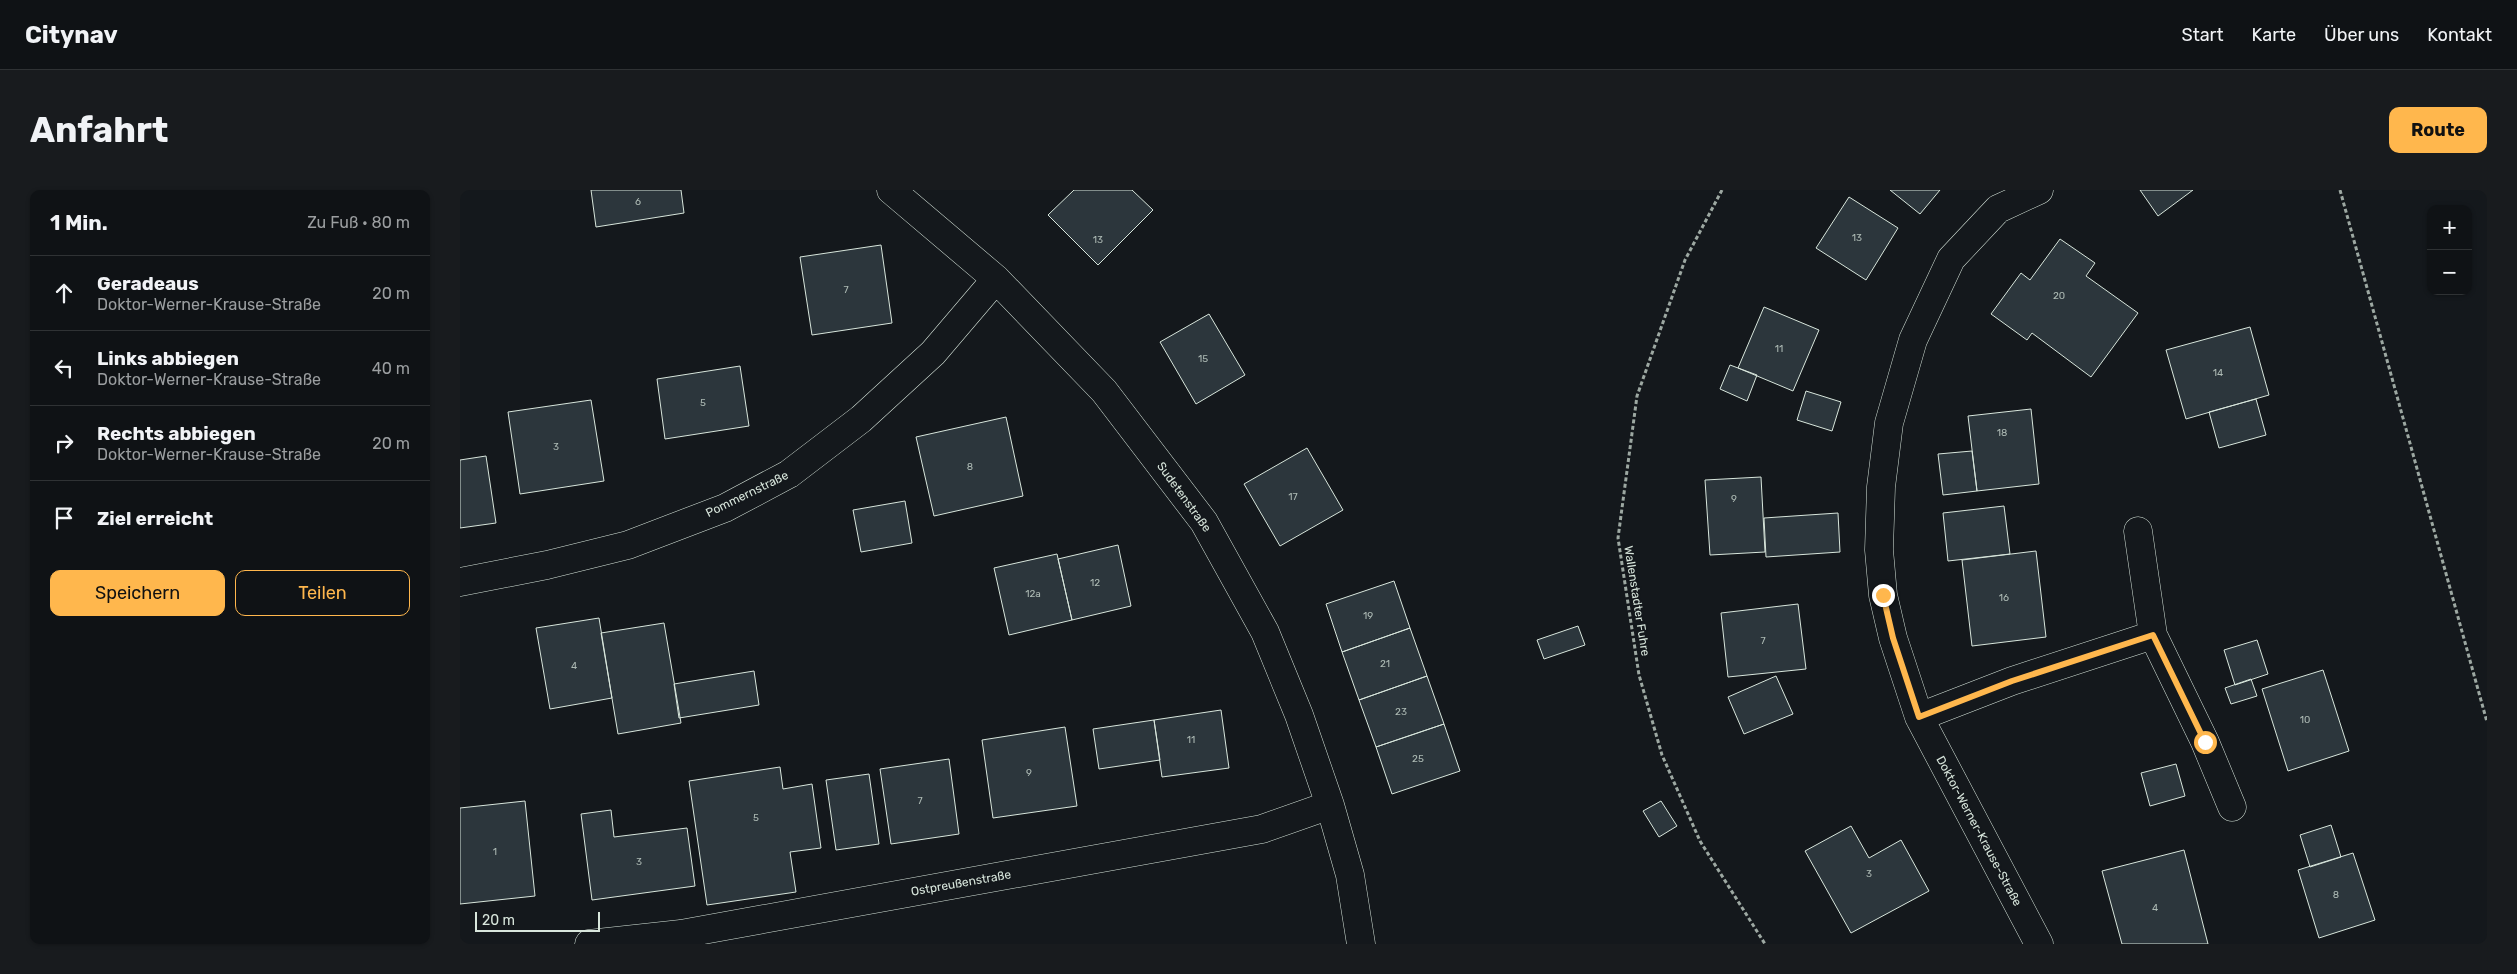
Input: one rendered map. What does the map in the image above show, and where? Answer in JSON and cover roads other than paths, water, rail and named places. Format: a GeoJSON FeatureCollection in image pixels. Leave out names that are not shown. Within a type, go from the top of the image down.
{"type":"FeatureCollection","features":[{"type":"Feature","properties":{"kind":"street","name":"Sudetenstraße"},"geometry":{"type":"LineString","coordinates":[[891,190],[996,279],[1104,391],[1204,522],[1265,632],[1299,715],[1330,805],[1350,874],[1361,944]]}},
{"type":"Feature","properties":{"kind":"street","name":"Doktor-Werner-Krause-Straße"},"geometry":{"type":"LineString","coordinates":[[2038,190],[1998,209],[1951,258],[1913,340],[1889,423],[1881,487],[1879,550],[1883,595],[1893,638],[1919,717],[2039,944]]}},
{"type":"Feature","properties":{"kind":"street","name":"Pommernstraße"},"geometry":{"type":"LineString","coordinates":[[460,582],[547,565],[628,545],[725,508],[789,474],[861,419],[933,353],[996,279]]}},
{"type":"Feature","properties":{"kind":"street"},"geometry":{"type":"LineString","coordinates":[[2138,531],[2153,635],[2205,742],[2232,807]]}},
{"type":"Feature","properties":{"kind":"street"},"geometry":{"type":"LineString","coordinates":[[1919,717],[2012,681],[2153,635]]}},
{"type":"Feature","properties":{"kind":"street","name":"Ostpreußenstraße"},"geometry":{"type":"LineString","coordinates":[[600,944],[681,934],[1262,829],[1330,805]]}}]}
